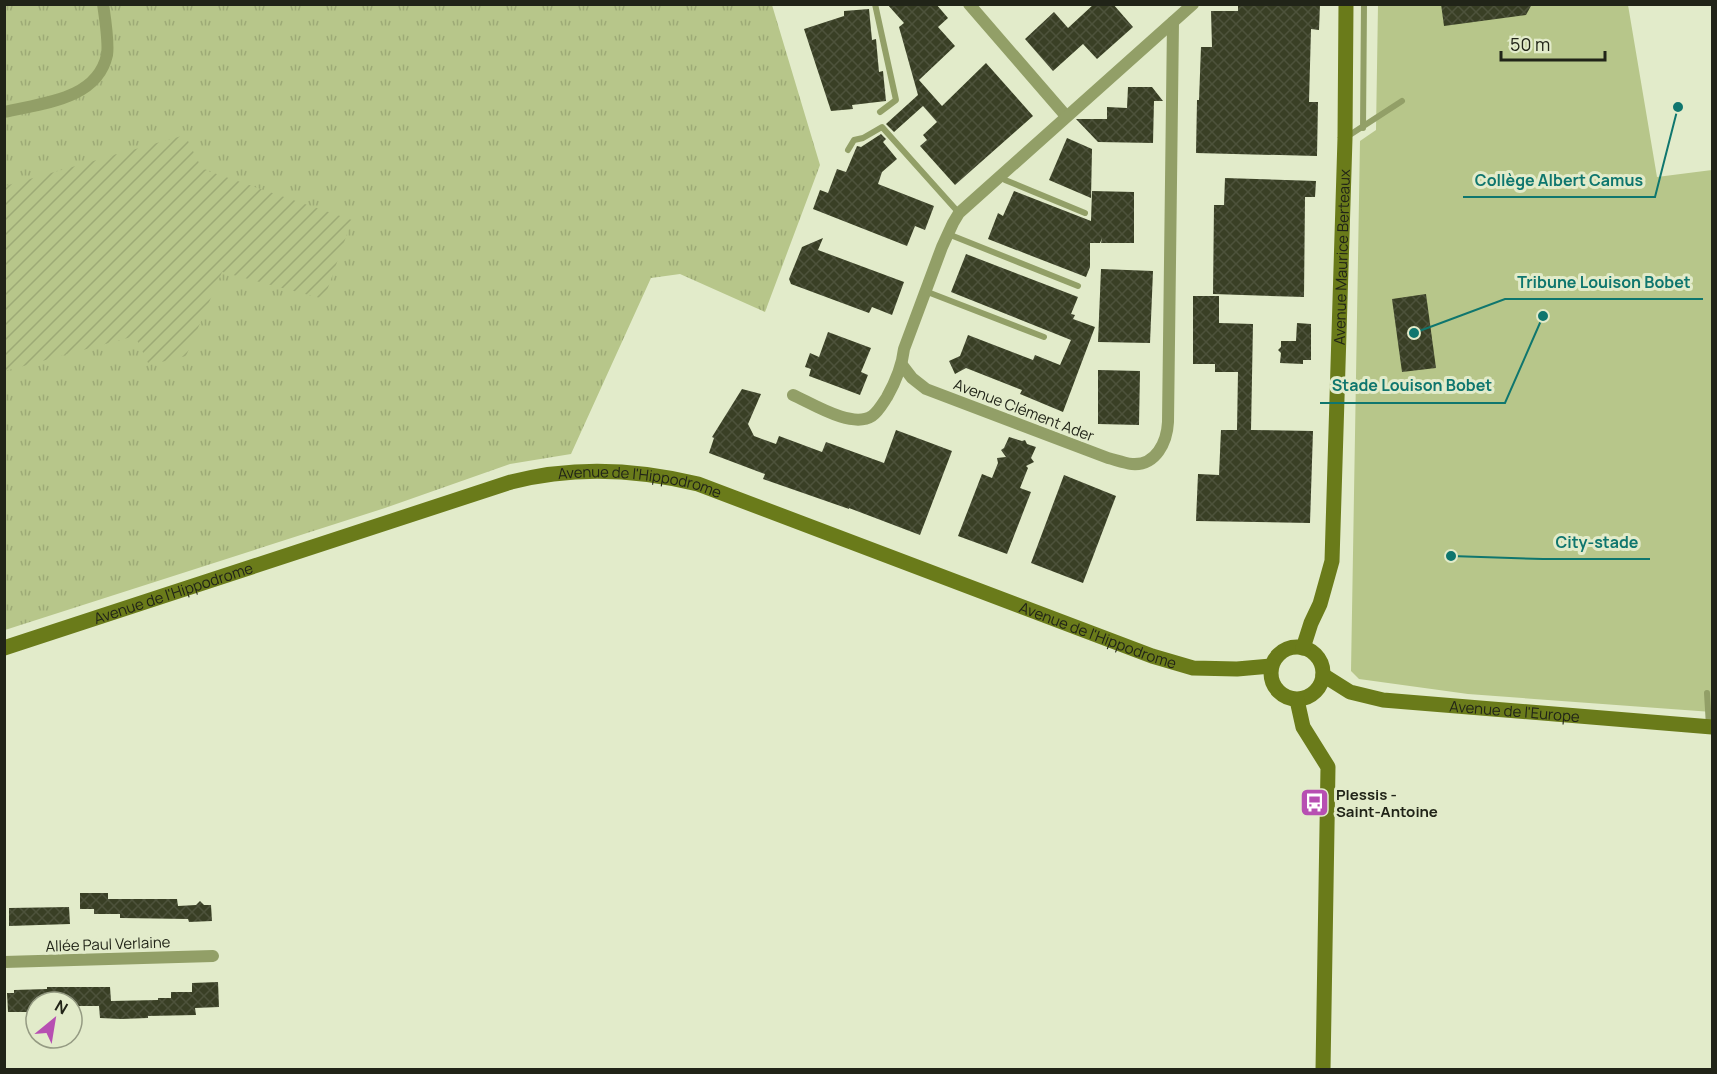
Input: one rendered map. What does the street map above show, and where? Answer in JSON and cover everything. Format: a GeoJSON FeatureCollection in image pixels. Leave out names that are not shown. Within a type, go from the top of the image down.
{"type":"FeatureCollection","features":[{"type":"Feature","properties":{"kind":"main road","name":"Avenue Maurice Berteaux"},"geometry":{"type":"LineString","coordinates":[[1303,648],[1320,604],[1332,561],[1345,138],[1346,4]]}},
{"type":"Feature","properties":{"kind":"main road","name":"Avenue de l'Hippodrome"},"geometry":{"type":"LineString","coordinates":[[4,648],[511,482],[557,472],[597,471],[668,477],[698,484],[1152,656],[1193,668],[1237,669],[1271,666]]}},
{"type":"Feature","properties":{"kind":"main road"},"geometry":{"type":"LineString","coordinates":[[1295,647],[1303,648],[1310,650],[1320,661],[1323,675],[1318,690],[1305,699],[1297,700],[1282,695],[1276,689],[1272,682],[1271,666],[1280,652],[1295,647]]}},
{"type":"Feature","properties":{"kind":"main road","name":"Avenue de l'Europe"},"geometry":{"type":"LineString","coordinates":[[1323,675],[1350,692],[1383,700],[1711,727]]}},
{"type":"Feature","properties":{"kind":"main road"},"geometry":{"type":"LineString","coordinates":[[1297,700],[1303,727],[1328,767],[1323,1070]]}},
{"type":"Feature","properties":{"kind":"street"},"geometry":{"type":"LineString","coordinates":[[4,112],[79,93],[91,83],[102,70],[107,53],[103,4]]}},
{"type":"Feature","properties":{"kind":"street"},"geometry":{"type":"LineString","coordinates":[[969,4],[1066,116]]}},
{"type":"Feature","properties":{"kind":"street"},"geometry":{"type":"LineString","coordinates":[[793,395],[841,417],[856,420],[872,416],[883,403],[902,365],[904,349],[948,234],[959,213],[1193,4]]}},
{"type":"Feature","properties":{"kind":"street","name":"Avenue Clément Ader"},"geometry":{"type":"LineString","coordinates":[[902,365],[912,378],[926,389],[1108,458],[1131,464],[1146,462],[1155,456],[1164,445],[1168,422],[1173,22]]}},
{"type":"Feature","properties":{"kind":"street","name":"Allée Paul Verlaine"},"geometry":{"type":"LineString","coordinates":[[4,962],[213,956]]}},
{"type":"Feature","properties":{"kind":"lane"},"geometry":{"type":"LineString","coordinates":[[875,4],[896,100],[880,112]]}},
{"type":"Feature","properties":{"kind":"lane"},"geometry":{"type":"LineString","coordinates":[[1363,128],[1364,4]]}},
{"type":"Feature","properties":{"kind":"lane"},"geometry":{"type":"LineString","coordinates":[[1345,138],[1402,101]]}},
{"type":"Feature","properties":{"kind":"lane"},"geometry":{"type":"LineString","coordinates":[[848,150],[854,140],[863,138],[882,127],[959,213]]}},
{"type":"Feature","properties":{"kind":"lane"},"geometry":{"type":"LineString","coordinates":[[1000,175],[1005,180],[1085,213]]}},
{"type":"Feature","properties":{"kind":"lane"},"geometry":{"type":"LineString","coordinates":[[948,234],[1078,286]]}},
{"type":"Feature","properties":{"kind":"lane"},"geometry":{"type":"LineString","coordinates":[[926,291],[1044,337]]}},
{"type":"Feature","properties":{"kind":"lane"},"geometry":{"type":"LineString","coordinates":[[1707,693],[1711,727]]}},
{"type":"Feature","properties":{"kind":"green space"},"geometry":{"type":"Polygon","coordinates":[[[5,5],[772,5],[820,165],[765,312],[680,274],[651,278],[571,454],[510,464],[385,508],[5,630],[5,5]]]}},
{"type":"Feature","properties":{"kind":"green space"},"geometry":{"type":"Polygon","coordinates":[[[1378,5],[1628,5],[1657,177],[1712,170],[1712,712],[1468,694],[1359,679],[1351,671],[1360,141],[1376,130],[1378,5]]]}},
{"type":"Feature","properties":{"kind":"green space"},"geometry":{"type":"Polygon","coordinates":[[[185,135],[202,169],[352,220],[324,299],[222,272],[186,356],[149,365],[135,336],[5,371],[5,186],[185,135]]]}},
{"type":"Feature","properties":{"kind":"building"},"geometry":{"type":"Polygon","coordinates":[[[887,4],[936,4],[948,18],[938,27],[955,46],[919,80],[942,106],[986,63],[1033,116],[955,185],[920,146],[927,140],[923,135],[937,122],[923,106],[894,132],[886,124],[918,95],[899,27],[904,23],[887,4]]]}},
{"type":"Feature","properties":{"kind":"building"},"geometry":{"type":"Polygon","coordinates":[[[1094,4],[1113,4],[1133,27],[1097,59],[1083,44],[1053,71],[1025,39],[1054,12],[1068,28],[1094,4]]]}},
{"type":"Feature","properties":{"kind":"building"},"geometry":{"type":"Polygon","coordinates":[[[1238,4],[1320,4],[1319,30],[1311,29],[1309,102],[1318,102],[1317,156],[1196,153],[1201,47],[1212,47],[1211,11],[1238,11],[1238,4]]]}},
{"type":"Feature","properties":{"kind":"building"},"geometry":{"type":"Polygon","coordinates":[[[1441,4],[1532,4],[1526,15],[1444,26],[1441,4]]]}},
{"type":"Feature","properties":{"kind":"building"},"geometry":{"type":"Polygon","coordinates":[[[869,9],[872,40],[876,39],[879,72],[883,71],[886,101],[852,105],[853,109],[831,111],[804,29],[844,16],[844,11],[869,9]]]}},
{"type":"Feature","properties":{"kind":"building"},"geometry":{"type":"Polygon","coordinates":[[[1128,87],[1152,87],[1163,101],[1154,101],[1153,143],[1098,142],[1076,119],[1107,119],[1107,107],[1127,108],[1128,87]]]}},
{"type":"Feature","properties":{"kind":"building"},"geometry":{"type":"Polygon","coordinates":[[[881,134],[886,139],[883,142],[897,159],[882,172],[878,184],[934,206],[925,230],[915,226],[907,246],[813,209],[820,190],[828,193],[837,169],[846,172],[857,146],[861,147],[881,134]]]}},
{"type":"Feature","properties":{"kind":"building"},"geometry":{"type":"Polygon","coordinates":[[[1067,138],[1092,149],[1091,198],[1049,180],[1067,138]]]}},
{"type":"Feature","properties":{"kind":"building"},"geometry":{"type":"Polygon","coordinates":[[[1225,178],[1316,181],[1315,197],[1305,197],[1304,297],[1213,294],[1214,205],[1224,205],[1225,178]]]}},
{"type":"Feature","properties":{"kind":"building"},"geometry":{"type":"Polygon","coordinates":[[[1014,191],[1091,221],[1092,191],[1134,192],[1134,243],[1101,243],[1102,238],[1100,243],[1090,243],[1090,267],[1086,277],[988,239],[998,213],[1003,216],[1014,191]]]}},
{"type":"Feature","properties":{"kind":"building"},"geometry":{"type":"Polygon","coordinates":[[[823,238],[818,250],[904,282],[892,315],[872,307],[869,313],[791,284],[789,279],[802,247],[823,238]]]}},
{"type":"Feature","properties":{"kind":"building"},"geometry":{"type":"Polygon","coordinates":[[[966,254],[1078,297],[1071,314],[1075,315],[1073,319],[1095,327],[1063,412],[1020,394],[1022,390],[966,368],[955,374],[949,361],[960,356],[968,335],[1033,360],[1035,355],[1060,365],[1071,340],[951,292],[966,254]]]}},
{"type":"Feature","properties":{"kind":"building"},"geometry":{"type":"Polygon","coordinates":[[[1101,269],[1153,271],[1150,343],[1098,342],[1101,269]]]}},
{"type":"Feature","properties":{"kind":"building"},"geometry":{"type":"Polygon","coordinates":[[[1426,294],[1436,368],[1402,372],[1392,299],[1426,294]]]}},
{"type":"Feature","properties":{"kind":"building"},"geometry":{"type":"Polygon","coordinates":[[[1193,296],[1219,296],[1219,323],[1253,324],[1251,430],[1313,431],[1310,523],[1196,521],[1198,474],[1219,475],[1221,430],[1237,430],[1238,372],[1215,372],[1215,364],[1193,364],[1193,296]]]}},
{"type":"Feature","properties":{"kind":"building"},"geometry":{"type":"Polygon","coordinates":[[[1297,323],[1311,324],[1311,360],[1303,360],[1303,364],[1280,363],[1281,353],[1278,350],[1281,347],[1281,341],[1296,341],[1297,323]]]}},
{"type":"Feature","properties":{"kind":"building"},"geometry":{"type":"Polygon","coordinates":[[[828,332],[871,348],[861,372],[868,375],[860,395],[809,376],[811,369],[805,367],[810,353],[819,357],[828,332]]]}},
{"type":"Feature","properties":{"kind":"building"},"geometry":{"type":"Polygon","coordinates":[[[1098,370],[1140,371],[1139,425],[1098,424],[1098,370]]]}},
{"type":"Feature","properties":{"kind":"building"},"geometry":{"type":"Polygon","coordinates":[[[742,389],[761,394],[748,424],[754,436],[776,444],[779,436],[822,452],[826,442],[884,463],[896,430],[952,451],[920,535],[763,479],[765,474],[709,453],[714,438],[712,437],[742,389]]]}},
{"type":"Feature","properties":{"kind":"building"},"geometry":{"type":"Polygon","coordinates":[[[1009,437],[1025,440],[1027,444],[1036,447],[1031,458],[1034,462],[1026,466],[1028,468],[1020,488],[1031,492],[1007,554],[958,536],[982,474],[992,478],[998,463],[997,458],[1006,457],[1001,450],[1009,437]]]}},
{"type":"Feature","properties":{"kind":"building"},"geometry":{"type":"Polygon","coordinates":[[[1064,475],[1116,496],[1083,583],[1031,563],[1064,475]]]}},
{"type":"Feature","properties":{"kind":"building"},"geometry":{"type":"Polygon","coordinates":[[[80,893],[108,893],[108,899],[177,899],[178,906],[196,905],[200,901],[204,905],[211,905],[212,921],[120,918],[120,914],[94,914],[94,909],[80,909],[80,893]]]}},
{"type":"Feature","properties":{"kind":"building"},"geometry":{"type":"Polygon","coordinates":[[[69,907],[70,924],[9,926],[9,908],[69,907]]]}},
{"type":"Feature","properties":{"kind":"building"},"geometry":{"type":"Polygon","coordinates":[[[218,982],[219,1007],[195,1008],[196,1015],[100,1018],[99,1006],[84,1006],[84,990],[24,990],[24,1012],[8,1012],[7,993],[14,993],[14,990],[47,989],[47,987],[110,987],[111,1001],[158,1000],[158,998],[171,998],[171,992],[192,992],[192,983],[218,982]]]}},
{"type":"Feature","properties":{"kind":"place","name":"Collège Albert Camus"},"geometry":{"type":"Point","coordinates":[1678,107]}},
{"type":"Feature","properties":{"kind":"place","name":"Stade Louison Bobet"},"geometry":{"type":"Point","coordinates":[1543,316]}},
{"type":"Feature","properties":{"kind":"place","name":"Tribune Louison Bobet"},"geometry":{"type":"Point","coordinates":[1414,333]}},
{"type":"Feature","properties":{"kind":"place","name":"City-stade"},"geometry":{"type":"Point","coordinates":[1451,556]}},
{"type":"Feature","properties":{"kind":"place","name":"Plessis - Saint-Antoine"},"geometry":{"type":"Point","coordinates":[1315,803]}}]}
